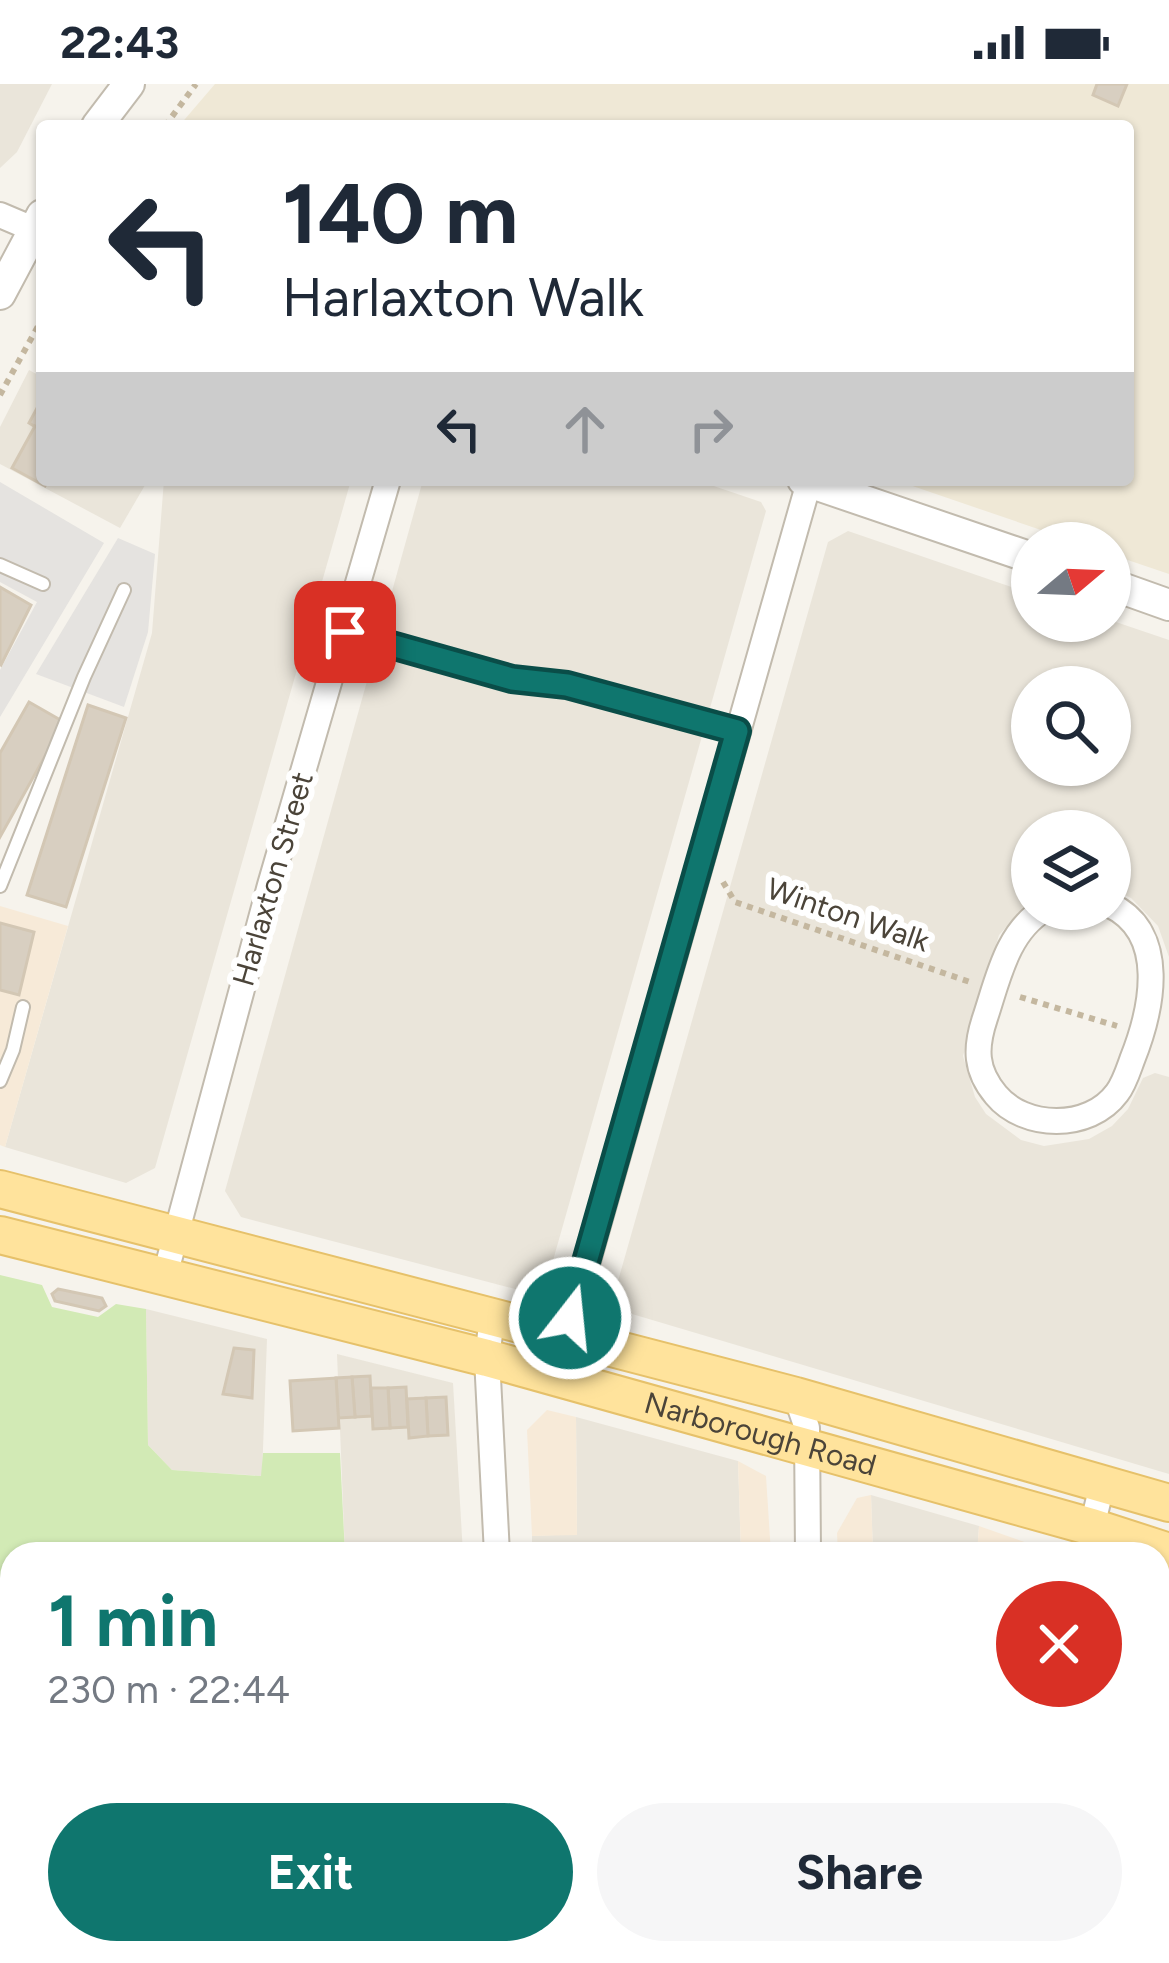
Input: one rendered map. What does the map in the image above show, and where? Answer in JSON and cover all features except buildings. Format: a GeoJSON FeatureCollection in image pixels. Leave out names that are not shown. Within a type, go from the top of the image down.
{"type":"FeatureCollection","features":[{"type":"Feature","properties":{"kind":"main road","name":"Narborough Road"},"geometry":{"type":"LineString","coordinates":[[0,1189],[796,1396],[1169,1503]]}},
{"type":"Feature","properties":{"kind":"main road","name":"Narborough Road"},"geometry":{"type":"LineString","coordinates":[[0,1235],[487,1358],[808,1447],[1092,1540]]}},
{"type":"Feature","properties":{"kind":"street"},"geometry":{"type":"LineString","coordinates":[[102,120],[129,84]]}},
{"type":"Feature","properties":{"kind":"street"},"geometry":{"type":"LineString","coordinates":[[0,215],[36,223]]}},
{"type":"Feature","properties":{"kind":"street"},"geometry":{"type":"LineString","coordinates":[[0,294],[36,229]]}},
{"type":"Feature","properties":{"kind":"street","name":"Harlaxton Street"},"geometry":{"type":"LineString","coordinates":[[164,1279],[270,885],[386,486]]}},
{"type":"Feature","properties":{"kind":"street"},"geometry":{"type":"LineString","coordinates":[[555,1378],[805,486]]}},
{"type":"Feature","properties":{"kind":"street"},"geometry":{"type":"LineString","coordinates":[[821,486],[1011,551]]}},
{"type":"Feature","properties":{"kind":"street"},"geometry":{"type":"LineString","coordinates":[[1131,591],[1169,604]]}},
{"type":"Feature","properties":{"kind":"street"},"geometry":{"type":"LineString","coordinates":[[1019,930],[980,1033],[979,1068],[1006,1106],[1040,1120],[1079,1118],[1120,1091],[1142,1034],[1150,999],[1149,951],[1143,932],[1131,918]]}},
{"type":"Feature","properties":{"kind":"street"},"geometry":{"type":"LineString","coordinates":[[1142,1034],[1169,1043]]}},
{"type":"Feature","properties":{"kind":"street"},"geometry":{"type":"LineString","coordinates":[[492,1318],[487,1358],[496,1542]]}},
{"type":"Feature","properties":{"kind":"street"},"geometry":{"type":"LineString","coordinates":[[796,1396],[805,1415],[808,1447],[808,1542]]}},
{"type":"Feature","properties":{"kind":"street"},"geometry":{"type":"LineString","coordinates":[[1092,1540],[1102,1481]]}},
{"type":"Feature","properties":{"kind":"lane"},"geometry":{"type":"LineString","coordinates":[[0,565],[43,584]]}},
{"type":"Feature","properties":{"kind":"lane"},"geometry":{"type":"LineString","coordinates":[[0,886],[84,676],[124,590]]}},
{"type":"Feature","properties":{"kind":"lane"},"geometry":{"type":"LineString","coordinates":[[345,632],[512,679],[567,685],[737,731]]}},
{"type":"Feature","properties":{"kind":"lane"},"geometry":{"type":"LineString","coordinates":[[0,1081],[13,1050],[22,1007]]}},
{"type":"Feature","properties":{"kind":"path"},"geometry":{"type":"LineString","coordinates":[[169,120],[196,84]]}},
{"type":"Feature","properties":{"kind":"path"},"geometry":{"type":"LineString","coordinates":[[0,394],[36,330]]}},
{"type":"Feature","properties":{"kind":"path","name":"Winton Walk"},"geometry":{"type":"LineString","coordinates":[[697,874],[722,881],[735,902],[994,990],[1142,1034]]}},
{"type":"Feature","properties":{"kind":"shaded area"},"geometry":{"type":"Polygon","coordinates":[[[0,84],[52,84],[17,152],[0,168],[0,84]]]}},
{"type":"Feature","properties":{"kind":"shaded area"},"geometry":{"type":"Polygon","coordinates":[[[215,84],[1169,84],[1169,574],[1131,561],[1131,522],[1018,522],[913,486],[1134,486],[1134,120],[184,120],[215,84]]]}},
{"type":"Feature","properties":{"kind":"shaded area"},"geometry":{"type":"Polygon","coordinates":[[[29,370],[36,374],[36,483],[0,464],[0,427],[29,370]]]}},
{"type":"Feature","properties":{"kind":"shaded area"},"geometry":{"type":"Polygon","coordinates":[[[0,482],[104,543],[0,717],[0,670],[37,602],[0,582],[0,482]]]}},
{"type":"Feature","properties":{"kind":"shaded area"},"geometry":{"type":"Polygon","coordinates":[[[41,486],[144,486],[120,528],[41,486]]]}},
{"type":"Feature","properties":{"kind":"shaded area"},"geometry":{"type":"Polygon","coordinates":[[[164,486],[349,486],[155,1168],[126,1183],[5,1147],[152,633],[164,486]]]}},
{"type":"Feature","properties":{"kind":"shaded area"},"geometry":{"type":"Polygon","coordinates":[[[421,486],[714,486],[761,502],[766,511],[550,1271],[519,1290],[241,1217],[225,1191],[421,486]]]}},
{"type":"Feature","properties":{"kind":"shaded area"},"geometry":{"type":"Polygon","coordinates":[[[848,531],[1011,587],[1011,642],[1131,642],[1131,627],[1169,640],[1169,957],[1158,926],[1131,898],[1131,810],[1011,810],[1011,922],[999,935],[963,1056],[975,1097],[986,1114],[1021,1140],[1044,1146],[1089,1139],[1112,1126],[1128,1109],[1143,1078],[1155,1073],[1169,1077],[1169,1474],[632,1314],[616,1288],[828,542],[848,531]]]}},
{"type":"Feature","properties":{"kind":"shaded area"},"geometry":{"type":"Polygon","coordinates":[[[118,538],[155,554],[148,632],[124,707],[36,674],[118,538]]]}},
{"type":"Feature","properties":{"kind":"shaded area"},"geometry":{"type":"Polygon","coordinates":[[[0,906],[68,926],[5,1147],[0,1145],[0,906]]]}},
{"type":"Feature","properties":{"kind":"shaded area"},"geometry":{"type":"Polygon","coordinates":[[[146,1309],[267,1339],[262,1476],[172,1470],[148,1445],[146,1309]]]}},
{"type":"Feature","properties":{"kind":"shaded area"},"geometry":{"type":"Polygon","coordinates":[[[337,1354],[453,1383],[462,1542],[345,1542],[337,1354]]]}},
{"type":"Feature","properties":{"kind":"shaded area"},"geometry":{"type":"Polygon","coordinates":[[[547,1410],[576,1417],[577,1535],[532,1536],[527,1430],[547,1410]]]}},
{"type":"Feature","properties":{"kind":"shaded area"},"geometry":{"type":"Polygon","coordinates":[[[576,1417],[738,1461],[741,1542],[532,1542],[532,1536],[577,1534],[576,1417]]]}},
{"type":"Feature","properties":{"kind":"shaded area"},"geometry":{"type":"Polygon","coordinates":[[[738,1461],[766,1476],[770,1542],[741,1542],[738,1461]]]}},
{"type":"Feature","properties":{"kind":"shaded area"},"geometry":{"type":"Polygon","coordinates":[[[871,1495],[979,1526],[978,1542],[873,1542],[871,1495]]]}},
{"type":"Feature","properties":{"kind":"shaded area"},"geometry":{"type":"Polygon","coordinates":[[[871,1495],[873,1542],[837,1542],[837,1533],[857,1498],[871,1495]]]}},
{"type":"Feature","properties":{"kind":"shaded area"},"geometry":{"type":"Polygon","coordinates":[[[979,1526],[1024,1542],[978,1542],[979,1526]]]}},
{"type":"Feature","properties":{"kind":"green space"},"geometry":{"type":"Polygon","coordinates":[[[0,1275],[42,1285],[52,1307],[98,1317],[116,1304],[146,1309],[148,1445],[172,1470],[261,1476],[263,1453],[340,1453],[344,1542],[0,1542],[0,1275]]]}},
{"type":"Feature","properties":{"kind":"route"},"geometry":{"type":"LineString","coordinates":[[345,632],[512,679],[567,685],[737,731],[570,1318]]}}]}
